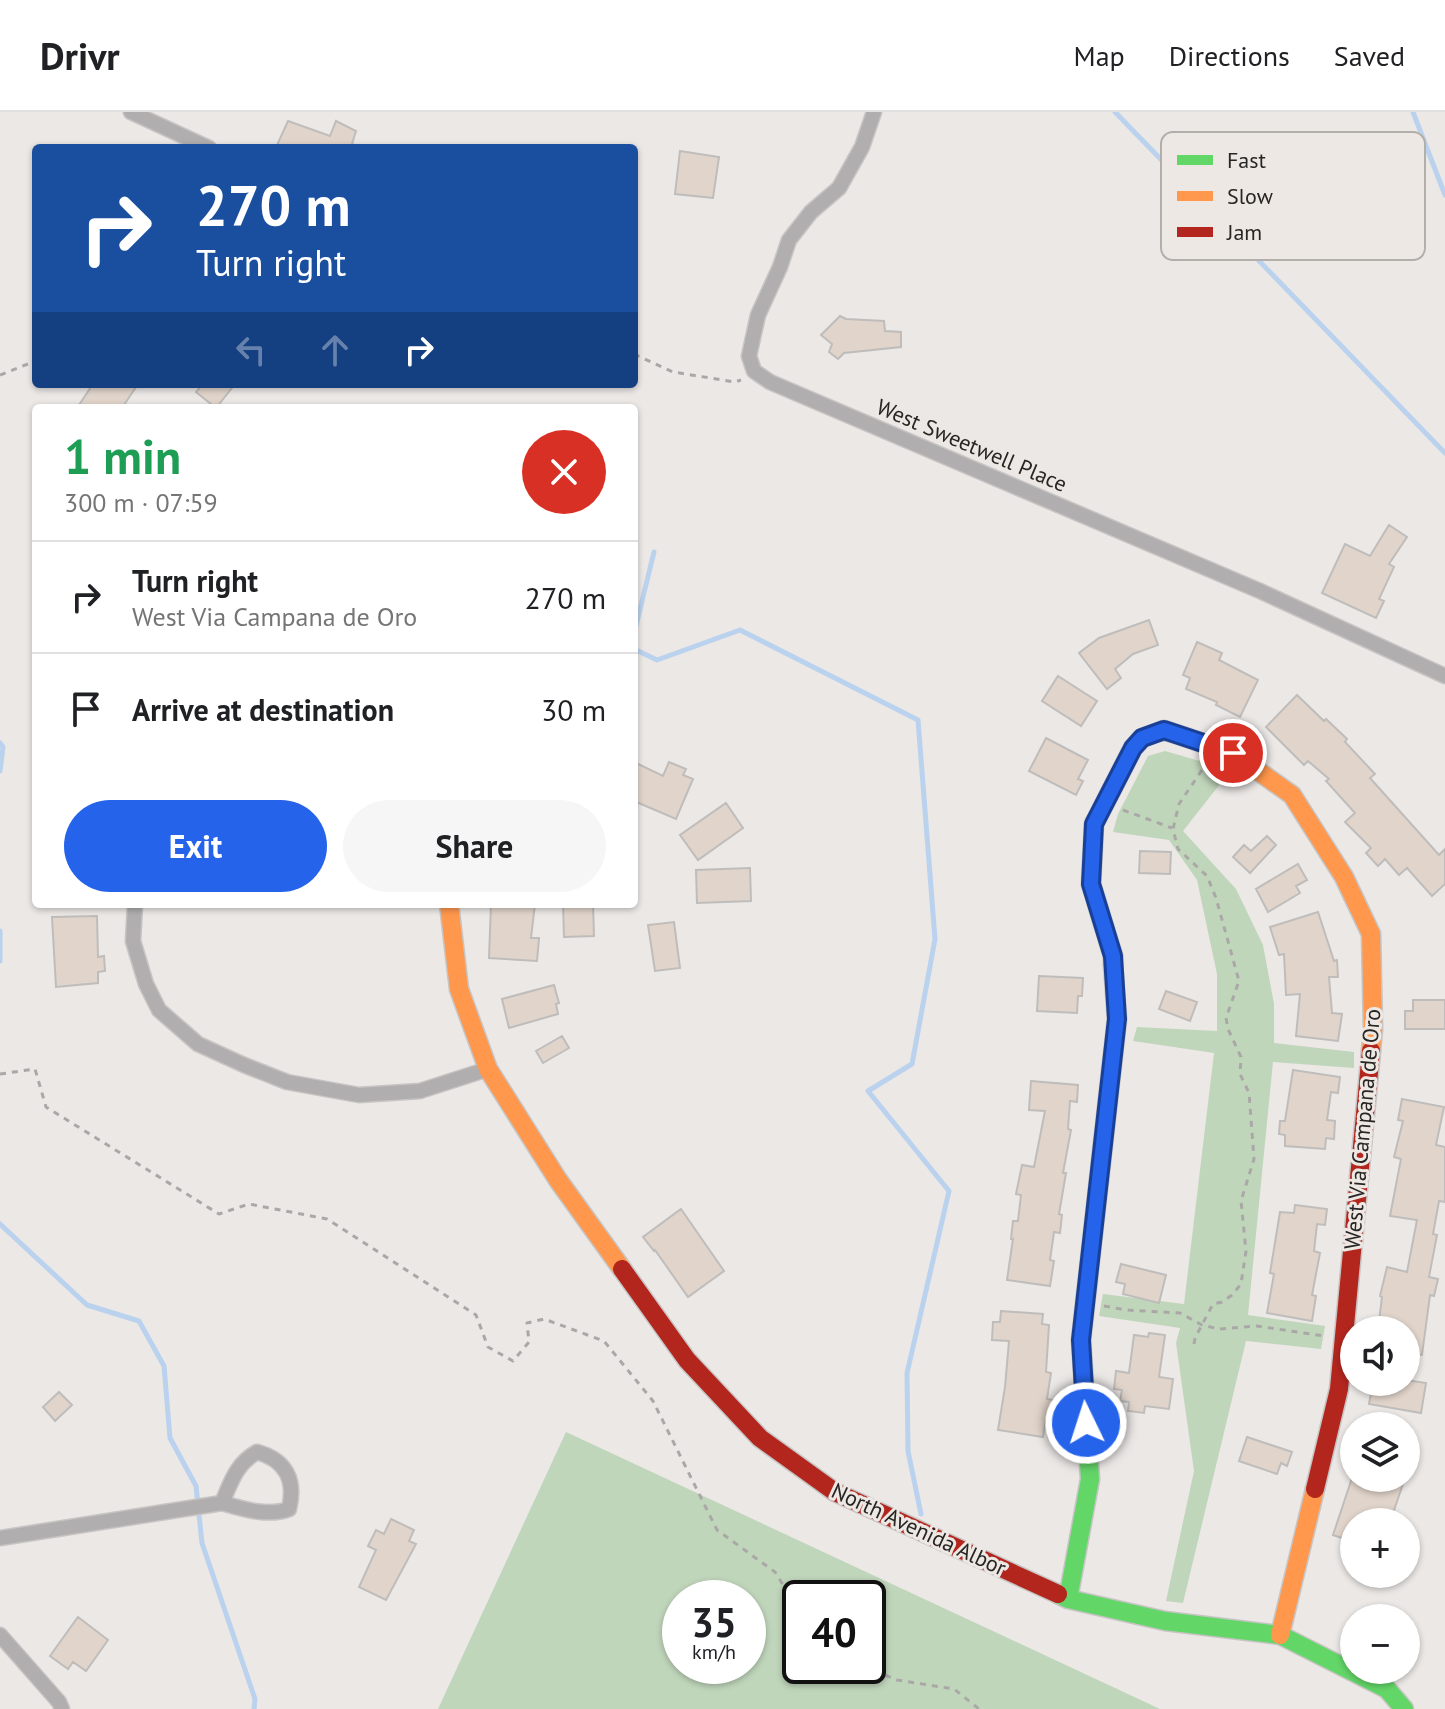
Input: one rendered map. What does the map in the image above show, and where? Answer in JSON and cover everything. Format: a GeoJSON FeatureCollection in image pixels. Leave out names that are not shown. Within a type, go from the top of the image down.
{"type":"FeatureCollection","features":[{"type":"Feature","properties":{"kind":"street"},"geometry":{"type":"LineString","coordinates":[[131,112],[200,144]]}},
{"type":"Feature","properties":{"kind":"street"},"geometry":{"type":"LineString","coordinates":[[758,374],[749,356],[758,315],[789,240],[811,212],[839,188],[862,147],[874,112]]}},
{"type":"Feature","properties":{"kind":"street","name":"West Sweetwell Place"},"geometry":{"type":"LineString","coordinates":[[758,374],[770,382],[1260,591],[1445,676]]}},
{"type":"Feature","properties":{"kind":"street","name":"West Via Campana de Oro"},"geometry":{"type":"LineString","coordinates":[[1105,803],[1133,748],[1151,734],[1164,730],[1233,753],[1292,795],[1344,877],[1371,934],[1373,1029],[1346,1316]]}},
{"type":"Feature","properties":{"kind":"street"},"geometry":{"type":"LineString","coordinates":[[1068,1599],[1090,1479],[1081,1340],[1117,1019],[1113,956],[1091,884],[1094,824],[1105,803]]}},
{"type":"Feature","properties":{"kind":"street"},"geometry":{"type":"LineString","coordinates":[[135,908],[133,941],[146,984],[159,1010],[198,1044],[244,1065],[287,1082],[359,1095],[420,1091],[488,1069]]}},
{"type":"Feature","properties":{"kind":"street","name":"North Avenida Albor"},"geometry":{"type":"LineString","coordinates":[[449,908],[459,989],[488,1069],[558,1180],[687,1360],[760,1438],[835,1492],[1068,1599],[1165,1621],[1280,1635],[1387,1689],[1404,1709]]}},
{"type":"Feature","properties":{"kind":"street","name":"West Via Campana de Oro"},"geometry":{"type":"LineString","coordinates":[[1280,1635],[1340,1379]]}},
{"type":"Feature","properties":{"kind":"street"},"geometry":{"type":"LineString","coordinates":[[0,1538],[222,1503],[248,1510],[279,1513],[289,1509],[293,1495],[289,1478],[280,1462],[257,1452],[246,1458],[236,1471],[222,1503]]}},
{"type":"Feature","properties":{"kind":"street"},"geometry":{"type":"LineString","coordinates":[[0,1635],[62,1709]]}},
{"type":"Feature","properties":{"kind":"path"},"geometry":{"type":"LineString","coordinates":[[638,356],[673,372],[735,382],[758,374]]}},
{"type":"Feature","properties":{"kind":"path"},"geometry":{"type":"LineString","coordinates":[[0,375],[32,362]]}},
{"type":"Feature","properties":{"kind":"path"},"geometry":{"type":"LineString","coordinates":[[1194,1344],[1213,1304],[1232,1295],[1241,1284],[1246,1251],[1241,1201],[1254,1159],[1249,1093],[1240,1074],[1241,1057],[1226,1018],[1239,981],[1207,876],[1178,849],[1173,829],[1179,804],[1218,748]]}},
{"type":"Feature","properties":{"kind":"path"},"geometry":{"type":"LineString","coordinates":[[1105,803],[1173,829]]}},
{"type":"Feature","properties":{"kind":"path"},"geometry":{"type":"LineString","coordinates":[[0,1074],[35,1069],[46,1107],[219,1214],[249,1204],[327,1219],[476,1315],[488,1347],[513,1361],[529,1342],[527,1323],[544,1319],[604,1341],[653,1401],[717,1530],[775,1572],[782,1583]]}},
{"type":"Feature","properties":{"kind":"path"},"geometry":{"type":"LineString","coordinates":[[1085,1303],[1126,1310],[1180,1313],[1202,1325],[1219,1329],[1257,1326],[1340,1337]]}},
{"type":"Feature","properties":{"kind":"path"},"geometry":{"type":"LineString","coordinates":[[886,1675],[954,1689],[979,1709]]}},
{"type":"Feature","properties":{"kind":"green space"},"geometry":{"type":"Polygon","coordinates":[[[1165,751],[1231,770],[1183,831],[1236,889],[1263,945],[1274,1004],[1274,1043],[1354,1052],[1354,1068],[1273,1062],[1248,1315],[1325,1326],[1321,1349],[1246,1341],[1183,1603],[1166,1601],[1194,1471],[1176,1343],[1180,1328],[1099,1316],[1103,1294],[1184,1304],[1214,1053],[1133,1041],[1137,1027],[1217,1031],[1217,974],[1197,880],[1169,840],[1113,832],[1118,814],[1148,756],[1165,751]]]}},
{"type":"Feature","properties":{"kind":"green space"},"geometry":{"type":"Polygon","coordinates":[[[566,1432],[883,1580],[782,1580],[782,1684],[886,1684],[886,1581],[1160,1709],[438,1709],[566,1432]]]}},
{"type":"Feature","properties":{"kind":"building"},"geometry":{"type":"Polygon","coordinates":[[[288,121],[330,136],[336,121],[356,131],[352,144],[277,144],[288,121]]]}},
{"type":"Feature","properties":{"kind":"building"},"geometry":{"type":"Polygon","coordinates":[[[680,151],[719,157],[713,198],[675,194],[680,151]]]}},
{"type":"Feature","properties":{"kind":"building"},"geometry":{"type":"Polygon","coordinates":[[[840,316],[884,321],[885,331],[901,332],[901,347],[844,353],[838,359],[829,352],[832,344],[821,335],[840,316]]]}},
{"type":"Feature","properties":{"kind":"building"},"geometry":{"type":"Polygon","coordinates":[[[90,388],[135,388],[125,404],[80,404],[90,388]]]}},
{"type":"Feature","properties":{"kind":"building"},"geometry":{"type":"Polygon","coordinates":[[[200,388],[232,388],[219,404],[211,404],[196,392],[200,388]]]}},
{"type":"Feature","properties":{"kind":"building"},"geometry":{"type":"Polygon","coordinates":[[[1389,525],[1407,537],[1389,564],[1394,567],[1379,599],[1384,601],[1376,618],[1322,593],[1345,544],[1370,556],[1389,525]]]}},
{"type":"Feature","properties":{"kind":"building"},"geometry":{"type":"Polygon","coordinates":[[[1149,620],[1158,645],[1133,654],[1115,669],[1121,678],[1107,689],[1079,653],[1099,638],[1149,620]]]}},
{"type":"Feature","properties":{"kind":"building"},"geometry":{"type":"Polygon","coordinates":[[[1197,642],[1222,653],[1219,660],[1258,680],[1240,717],[1216,705],[1217,702],[1186,689],[1190,678],[1183,675],[1197,642]]]}},
{"type":"Feature","properties":{"kind":"building"},"geometry":{"type":"Polygon","coordinates":[[[1058,676],[1097,701],[1081,726],[1042,701],[1058,676]]]}},
{"type":"Feature","properties":{"kind":"building"},"geometry":{"type":"Polygon","coordinates":[[[1297,695],[1347,739],[1345,742],[1375,774],[1370,778],[1439,855],[1445,849],[1445,884],[1432,896],[1407,868],[1399,875],[1385,859],[1378,866],[1366,853],[1371,848],[1345,822],[1355,813],[1326,781],[1329,779],[1308,761],[1304,765],[1266,727],[1297,695]]]}},
{"type":"Feature","properties":{"kind":"building"},"geometry":{"type":"Polygon","coordinates":[[[1046,738],[1088,760],[1078,779],[1083,781],[1076,795],[1029,771],[1046,738]]]}},
{"type":"Feature","properties":{"kind":"building"},"geometry":{"type":"Polygon","coordinates":[[[669,762],[686,769],[683,775],[693,779],[676,819],[638,803],[638,764],[663,776],[669,762]]]}},
{"type":"Feature","properties":{"kind":"building"},"geometry":{"type":"Polygon","coordinates":[[[726,803],[743,828],[698,860],[680,835],[726,803]]]}},
{"type":"Feature","properties":{"kind":"building"},"geometry":{"type":"Polygon","coordinates":[[[1267,836],[1276,845],[1250,873],[1233,857],[1244,845],[1251,851],[1267,836]]]}},
{"type":"Feature","properties":{"kind":"building"},"geometry":{"type":"Polygon","coordinates":[[[1140,851],[1171,852],[1170,874],[1139,873],[1140,851]]]}},
{"type":"Feature","properties":{"kind":"building"},"geometry":{"type":"Polygon","coordinates":[[[1298,864],[1307,880],[1296,886],[1300,893],[1268,912],[1256,889],[1298,864]]]}},
{"type":"Feature","properties":{"kind":"building"},"geometry":{"type":"Polygon","coordinates":[[[750,868],[751,901],[697,903],[696,870],[750,868]]]}},
{"type":"Feature","properties":{"kind":"building"},"geometry":{"type":"Polygon","coordinates":[[[491,908],[535,908],[531,938],[539,938],[537,961],[489,958],[491,908]]]}},
{"type":"Feature","properties":{"kind":"building"},"geometry":{"type":"Polygon","coordinates":[[[563,908],[593,908],[594,936],[564,937],[563,908]]]}},
{"type":"Feature","properties":{"kind":"building"},"geometry":{"type":"Polygon","coordinates":[[[1318,912],[1334,961],[1337,960],[1338,977],[1329,977],[1332,1013],[1342,1014],[1338,1041],[1296,1036],[1300,994],[1286,995],[1284,954],[1279,955],[1270,927],[1318,912]]]}},
{"type":"Feature","properties":{"kind":"building"},"geometry":{"type":"Polygon","coordinates":[[[97,916],[98,957],[104,956],[105,971],[98,972],[98,983],[56,987],[52,917],[97,916]]]}},
{"type":"Feature","properties":{"kind":"building"},"geometry":{"type":"Polygon","coordinates":[[[674,922],[680,968],[655,971],[648,925],[674,922]]]}},
{"type":"Feature","properties":{"kind":"building"},"geometry":{"type":"Polygon","coordinates":[[[1039,976],[1083,978],[1077,1013],[1037,1011],[1039,976]]]}},
{"type":"Feature","properties":{"kind":"building"},"geometry":{"type":"Polygon","coordinates":[[[554,985],[559,1003],[556,1004],[558,1014],[509,1028],[502,999],[554,985]]]}},
{"type":"Feature","properties":{"kind":"building"},"geometry":{"type":"Polygon","coordinates":[[[1166,991],[1197,1002],[1190,1021],[1159,1009],[1166,991]]]}},
{"type":"Feature","properties":{"kind":"building"},"geometry":{"type":"Polygon","coordinates":[[[1413,1000],[1445,1000],[1445,1029],[1405,1029],[1405,1011],[1413,1011],[1413,1000]]]}},
{"type":"Feature","properties":{"kind":"building"},"geometry":{"type":"Polygon","coordinates":[[[562,1036],[569,1048],[543,1063],[536,1051],[562,1036]]]}},
{"type":"Feature","properties":{"kind":"building"},"geometry":{"type":"Polygon","coordinates":[[[1293,1070],[1340,1077],[1338,1093],[1331,1092],[1327,1120],[1335,1121],[1334,1139],[1326,1138],[1325,1149],[1285,1146],[1285,1135],[1279,1134],[1280,1121],[1285,1121],[1293,1070]]]}},
{"type":"Feature","properties":{"kind":"building"},"geometry":{"type":"Polygon","coordinates":[[[1031,1081],[1078,1085],[1077,1102],[1070,1101],[1068,1129],[1071,1130],[1059,1214],[1062,1215],[1060,1233],[1054,1232],[1050,1286],[1007,1280],[1013,1221],[1018,1221],[1021,1195],[1016,1194],[1022,1165],[1034,1167],[1045,1111],[1029,1110],[1031,1081]]]}},
{"type":"Feature","properties":{"kind":"building"},"geometry":{"type":"Polygon","coordinates":[[[1402,1099],[1444,1107],[1436,1145],[1445,1147],[1445,1202],[1439,1201],[1433,1234],[1437,1235],[1429,1277],[1438,1279],[1434,1296],[1430,1295],[1422,1355],[1420,1316],[1380,1316],[1380,1296],[1387,1267],[1407,1272],[1417,1220],[1390,1216],[1401,1159],[1394,1157],[1403,1121],[1398,1120],[1402,1099]]]}},
{"type":"Feature","properties":{"kind":"building"},"geometry":{"type":"Polygon","coordinates":[[[1295,1205],[1327,1209],[1325,1225],[1317,1224],[1314,1251],[1320,1253],[1312,1295],[1316,1296],[1312,1321],[1267,1313],[1280,1212],[1294,1213],[1295,1205]]]}},
{"type":"Feature","properties":{"kind":"building"},"geometry":{"type":"Polygon","coordinates":[[[681,1209],[724,1271],[688,1297],[643,1237],[681,1209]]]}},
{"type":"Feature","properties":{"kind":"building"},"geometry":{"type":"Polygon","coordinates":[[[1121,1264],[1166,1275],[1159,1303],[1123,1294],[1125,1284],[1116,1282],[1121,1264]]]}},
{"type":"Feature","properties":{"kind":"building"},"geometry":{"type":"Polygon","coordinates":[[[1001,1311],[1043,1314],[1042,1324],[1049,1325],[1046,1372],[1051,1373],[1047,1399],[1053,1400],[1043,1437],[998,1430],[1009,1341],[992,1340],[993,1322],[1000,1322],[1001,1311]]]}},
{"type":"Feature","properties":{"kind":"building"},"geometry":{"type":"Polygon","coordinates":[[[1149,1333],[1165,1335],[1159,1377],[1173,1379],[1169,1409],[1145,1406],[1144,1413],[1128,1411],[1129,1402],[1120,1401],[1122,1390],[1114,1389],[1116,1371],[1129,1373],[1134,1335],[1148,1337],[1149,1333]]]}},
{"type":"Feature","properties":{"kind":"building"},"geometry":{"type":"Polygon","coordinates":[[[1420,1382],[1426,1383],[1421,1413],[1369,1404],[1370,1396],[1420,1396],[1420,1382]]]}},
{"type":"Feature","properties":{"kind":"building"},"geometry":{"type":"Polygon","coordinates":[[[59,1392],[72,1405],[55,1421],[43,1407],[59,1392]]]}},
{"type":"Feature","properties":{"kind":"building"},"geometry":{"type":"Polygon","coordinates":[[[1247,1437],[1292,1452],[1287,1466],[1281,1463],[1277,1474],[1239,1461],[1247,1437]]]}},
{"type":"Feature","properties":{"kind":"building"},"geometry":{"type":"Polygon","coordinates":[[[1347,1492],[1400,1492],[1395,1508],[1342,1508],[1347,1492]]]}},
{"type":"Feature","properties":{"kind":"building"},"geometry":{"type":"Polygon","coordinates":[[[1340,1514],[1340,1537],[1333,1535],[1340,1514]]]}},
{"type":"Feature","properties":{"kind":"building"},"geometry":{"type":"Polygon","coordinates":[[[391,1519],[414,1530],[409,1541],[416,1544],[386,1600],[359,1587],[376,1550],[368,1546],[376,1530],[384,1534],[391,1519]]]}},
{"type":"Feature","properties":{"kind":"building"},"geometry":{"type":"Polygon","coordinates":[[[78,1617],[108,1640],[86,1671],[73,1662],[68,1669],[50,1656],[78,1617]]]}},
{"type":"Feature","properties":{"kind":"waterway"},"geometry":{"type":"LineString","coordinates":[[1115,112],[1161,160]]}},
{"type":"Feature","properties":{"kind":"waterway"},"geometry":{"type":"LineString","coordinates":[[1413,112],[1421,132]]}},
{"type":"Feature","properties":{"kind":"waterway"},"geometry":{"type":"LineString","coordinates":[[1425,143],[1445,195]]}},
{"type":"Feature","properties":{"kind":"waterway"},"geometry":{"type":"LineString","coordinates":[[1258,260],[1445,453]]}},
{"type":"Feature","properties":{"kind":"waterway"},"geometry":{"type":"LineString","coordinates":[[638,618],[654,552]]}},
{"type":"Feature","properties":{"kind":"waterway"},"geometry":{"type":"LineString","coordinates":[[638,651],[657,660],[740,630],[918,720],[935,939],[912,1064],[868,1091],[949,1191],[907,1373],[908,1451],[921,1514]]}},
{"type":"Feature","properties":{"kind":"waterway"},"geometry":{"type":"LineString","coordinates":[[0,743],[3,747],[0,771]]}},
{"type":"Feature","properties":{"kind":"waterway"},"geometry":{"type":"LineString","coordinates":[[0,931],[0,961]]}},
{"type":"Feature","properties":{"kind":"waterway"},"geometry":{"type":"LineString","coordinates":[[0,1224],[87,1305],[139,1321],[164,1366],[170,1438],[196,1486],[202,1543],[255,1699],[254,1709]]}},
{"type":"Feature","properties":{"kind":"traffic: fast"},"geometry":{"type":"LineString","coordinates":[[1068,1599],[1090,1479],[1081,1340],[1117,1019],[1113,964]]}},
{"type":"Feature","properties":{"kind":"traffic: fast"},"geometry":{"type":"LineString","coordinates":[[1058,1594],[1068,1599],[1165,1621],[1280,1635],[1387,1689],[1404,1709]]}},
{"type":"Feature","properties":{"kind":"traffic: slow"},"geometry":{"type":"LineString","coordinates":[[1251,766],[1292,795],[1344,877],[1371,934],[1371,1051]]}},
{"type":"Feature","properties":{"kind":"traffic: slow"},"geometry":{"type":"LineString","coordinates":[[449,908],[459,989],[488,1069],[558,1180],[622,1269]]}},
{"type":"Feature","properties":{"kind":"traffic: slow"},"geometry":{"type":"LineString","coordinates":[[1280,1635],[1315,1489]]}},
{"type":"Feature","properties":{"kind":"traffic: jam"},"geometry":{"type":"LineString","coordinates":[[1113,964],[1091,884],[1094,824],[1133,748],[1142,738],[1164,730],[1233,753],[1251,766]]}},
{"type":"Feature","properties":{"kind":"traffic: jam"},"geometry":{"type":"LineString","coordinates":[[1315,1489],[1339,1389],[1371,1051]]}},
{"type":"Feature","properties":{"kind":"traffic: jam"},"geometry":{"type":"LineString","coordinates":[[622,1269],[687,1360],[760,1438],[835,1492],[1058,1594]]}},
{"type":"Feature","properties":{"kind":"route"},"geometry":{"type":"LineString","coordinates":[[1086,1423],[1081,1340],[1117,1019],[1113,956],[1091,884],[1094,824],[1133,748],[1142,738],[1164,730],[1233,753]]}}]}
